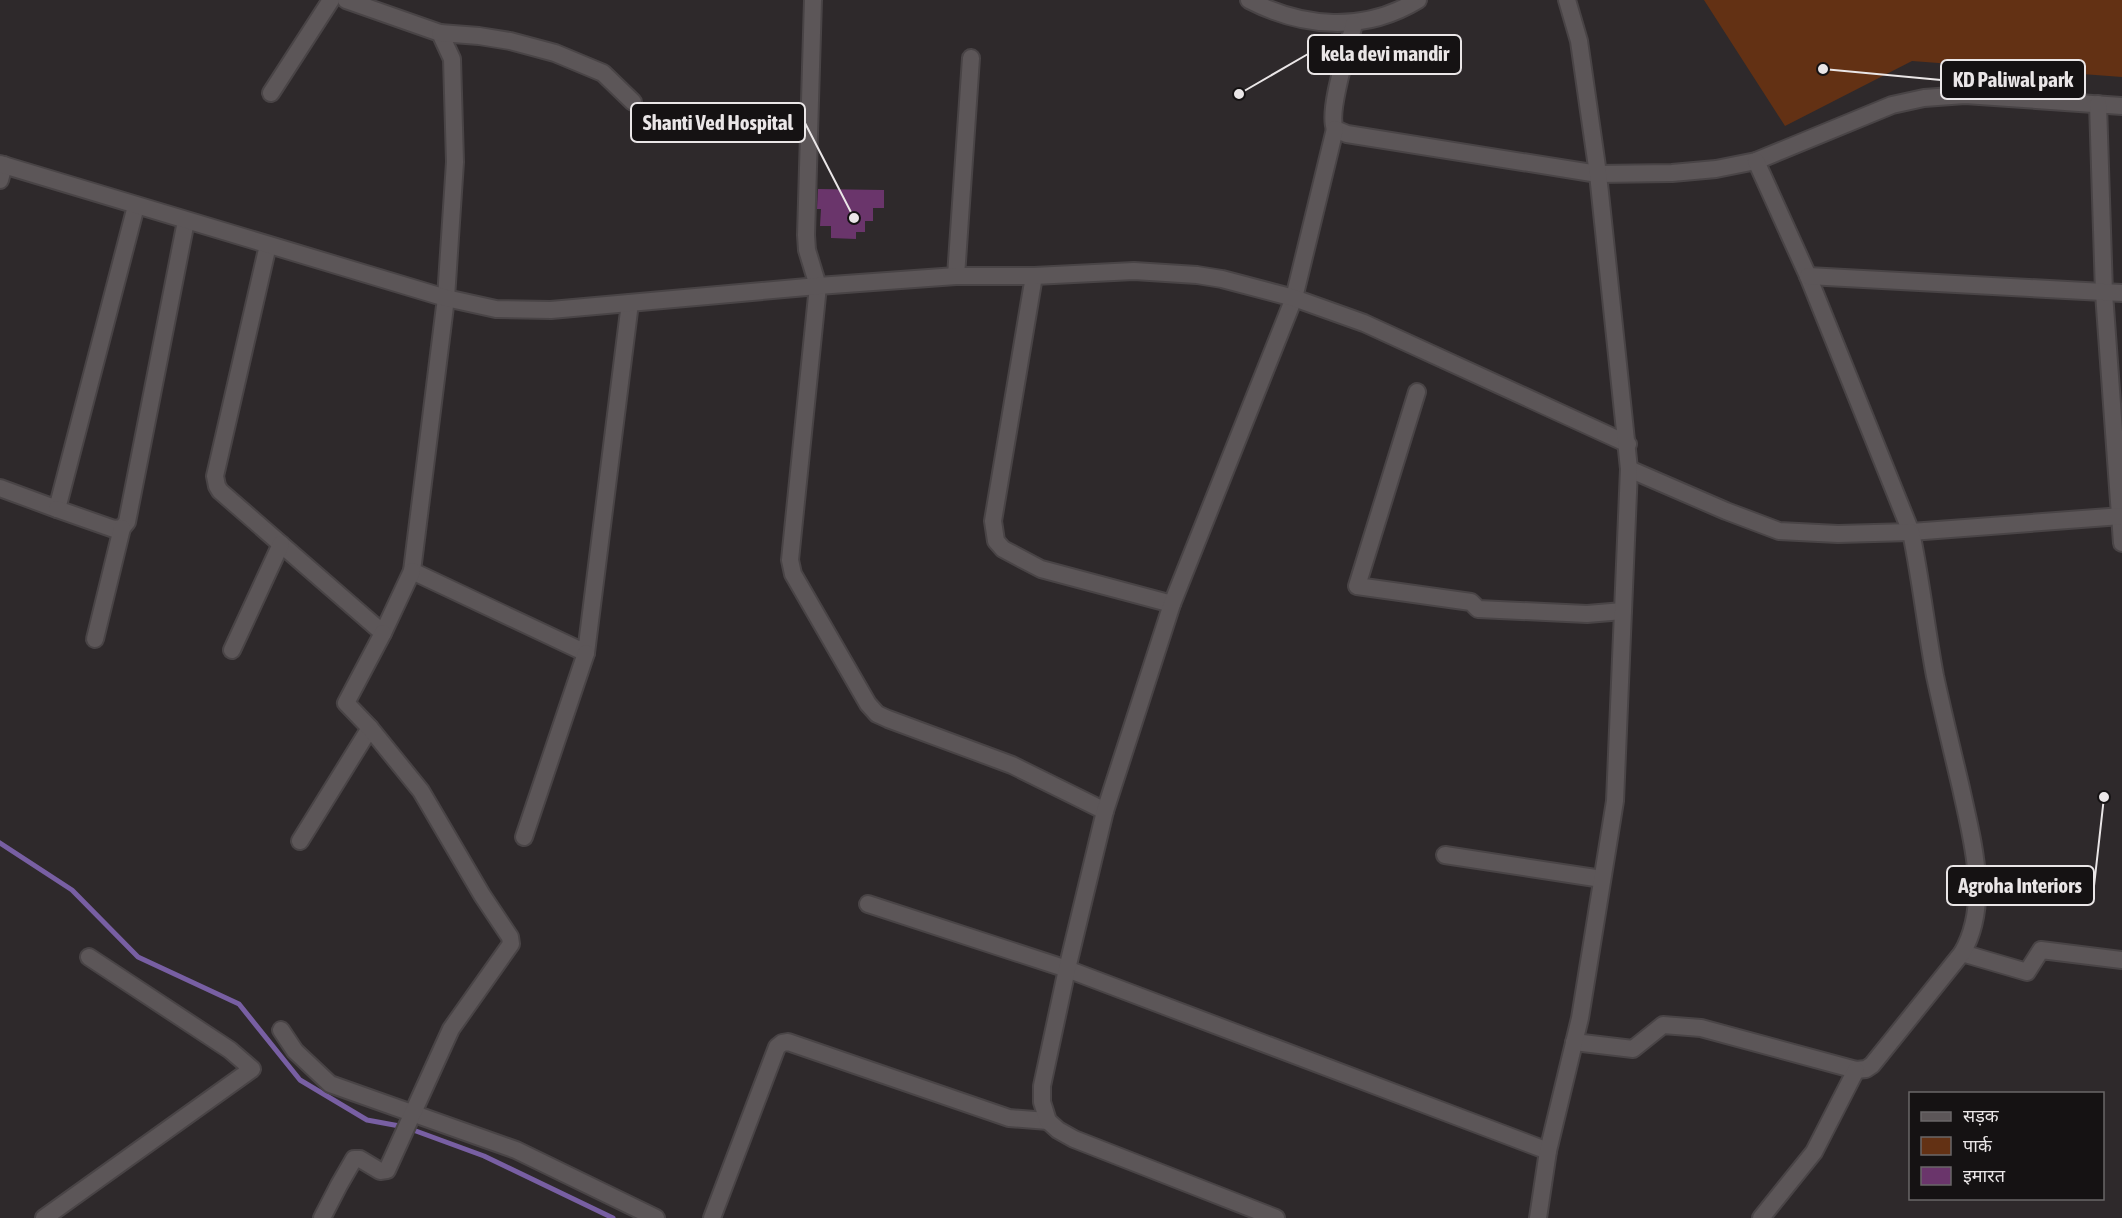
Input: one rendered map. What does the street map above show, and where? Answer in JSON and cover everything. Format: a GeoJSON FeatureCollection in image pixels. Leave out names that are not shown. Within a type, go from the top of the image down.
{"type":"FeatureCollection","features":[{"type":"Feature","properties":{"kind":"street"},"geometry":{"type":"LineString","coordinates":[[271,93],[331,0]]}},
{"type":"Feature","properties":{"kind":"street"},"geometry":{"type":"LineString","coordinates":[[813,0],[806,235],[807,250],[819,286],[790,560],[793,574],[868,704],[877,714],[1012,765],[1105,811]]}},
{"type":"Feature","properties":{"kind":"street"},"geometry":{"type":"LineString","coordinates":[[1249,0],[1310,21],[1354,24],[1386,15],[1418,0]]}},
{"type":"Feature","properties":{"kind":"street"},"geometry":{"type":"LineString","coordinates":[[1538,1218],[1548,1151],[1580,1018],[1615,801],[1629,469],[1598,174],[1579,41],[1567,0]]}},
{"type":"Feature","properties":{"kind":"street"},"geometry":{"type":"LineString","coordinates":[[356,2],[440,33],[510,41],[564,57],[603,74],[633,102]]}},
{"type":"Feature","properties":{"kind":"street"},"geometry":{"type":"LineString","coordinates":[[1276,1218],[1074,1139],[1058,1130],[1048,1121],[1042,1102],[1042,1086],[1105,811],[1172,603],[1294,298],[1335,129],[1333,120],[1339,83],[1354,24]]}},
{"type":"Feature","properties":{"kind":"street"},"geometry":{"type":"LineString","coordinates":[[322,1218],[354,1159],[357,1158],[384,1172],[451,1029],[511,944],[511,940],[482,895],[422,791],[370,728],[346,703],[412,571],[446,298],[455,162],[452,59],[440,33]]}},
{"type":"Feature","properties":{"kind":"street"},"geometry":{"type":"LineString","coordinates":[[957,276],[971,58]]}},
{"type":"Feature","properties":{"kind":"street"},"geometry":{"type":"LineString","coordinates":[[1335,129],[1347,134],[1598,174],[1672,174],[1716,169],[1756,160],[1892,105],[1924,98],[1965,96],[2122,106]]}},
{"type":"Feature","properties":{"kind":"street"},"geometry":{"type":"LineString","coordinates":[[2098,104],[2104,293],[2118,422],[2122,543]]}},
{"type":"Feature","properties":{"kind":"street"},"geometry":{"type":"LineString","coordinates":[[1574,1041],[1633,1049],[1663,1025],[1701,1028],[1856,1070],[1866,1069],[1872,1065],[1962,953],[1971,934],[1976,913],[1974,849],[1935,675],[1911,532],[1808,276],[1756,160]]}},
{"type":"Feature","properties":{"kind":"street"},"geometry":{"type":"LineString","coordinates":[[1,170],[136,206],[446,298],[496,309],[551,310],[957,276],[1034,276],[1134,271],[1172,272],[1222,279],[1294,298],[1364,323],[1628,444]]}},
{"type":"Feature","properties":{"kind":"street"},"geometry":{"type":"LineString","coordinates":[[57,509],[136,206]]}},
{"type":"Feature","properties":{"kind":"street"},"geometry":{"type":"LineString","coordinates":[[95,639],[122,528],[127,522],[186,221]]}},
{"type":"Feature","properties":{"kind":"street"},"geometry":{"type":"LineString","coordinates":[[268,245],[215,476],[217,486],[383,633]]}},
{"type":"Feature","properties":{"kind":"street"},"geometry":{"type":"LineString","coordinates":[[1034,276],[993,521],[996,541],[1003,549],[1041,568],[1172,603]]}},
{"type":"Feature","properties":{"kind":"street"},"geometry":{"type":"LineString","coordinates":[[1808,276],[2122,293]]}},
{"type":"Feature","properties":{"kind":"street"},"geometry":{"type":"LineString","coordinates":[[524,837],[586,653],[630,303]]}},
{"type":"Feature","properties":{"kind":"street"},"geometry":{"type":"LineString","coordinates":[[1417,392],[1357,586],[1471,602],[1478,609],[1587,614],[1623,611]]}},
{"type":"Feature","properties":{"kind":"street"},"geometry":{"type":"LineString","coordinates":[[1629,469],[1779,531],[1838,534],[1911,532],[2121,516]]}},
{"type":"Feature","properties":{"kind":"street"},"geometry":{"type":"LineString","coordinates":[[0,488],[114,529],[122,528]]}},
{"type":"Feature","properties":{"kind":"street"},"geometry":{"type":"LineString","coordinates":[[232,650],[281,544]]}},
{"type":"Feature","properties":{"kind":"street"},"geometry":{"type":"LineString","coordinates":[[412,571],[586,653]]}},
{"type":"Feature","properties":{"kind":"street"},"geometry":{"type":"LineString","coordinates":[[300,841],[370,728]]}},
{"type":"Feature","properties":{"kind":"street"},"geometry":{"type":"LineString","coordinates":[[1445,855],[1602,879]]}},
{"type":"Feature","properties":{"kind":"street"},"geometry":{"type":"LineString","coordinates":[[868,904],[1067,969],[1548,1151]]}},
{"type":"Feature","properties":{"kind":"street"},"geometry":{"type":"LineString","coordinates":[[1962,953],[2027,972],[2041,950],[2122,960]]}},
{"type":"Feature","properties":{"kind":"street"},"geometry":{"type":"LineString","coordinates":[[44,1218],[252,1069],[230,1050],[89,957]]}},
{"type":"Feature","properties":{"kind":"street"},"geometry":{"type":"LineString","coordinates":[[281,1030],[295,1051],[330,1084],[406,1128],[483,1136],[656,1218]]}},
{"type":"Feature","properties":{"kind":"street"},"geometry":{"type":"LineString","coordinates":[[712,1218],[777,1047],[782,1043],[788,1042],[1009,1118],[1048,1121]]}},
{"type":"Feature","properties":{"kind":"street"},"geometry":{"type":"LineString","coordinates":[[1761,1218],[1814,1152],[1856,1070]]}},
{"type":"Feature","properties":{"kind":"green space"},"geometry":{"type":"Polygon","coordinates":[[[1704,0],[2122,0],[2122,77],[1912,61],[1785,126],[1704,0]]]}},
{"type":"Feature","properties":{"kind":"building"},"geometry":{"type":"Polygon","coordinates":[[[818,189],[884,190],[884,208],[873,208],[873,221],[865,221],[865,232],[856,232],[856,239],[831,238],[831,226],[820,226],[821,209],[817,209],[818,189]]]}},
{"type":"Feature","properties":{"kind":"waterway"},"geometry":{"type":"LineString","coordinates":[[0,843],[72,890],[138,957],[239,1004],[300,1080],[367,1120],[405,1127],[484,1156],[613,1218]]}},
{"type":"Feature","properties":{"kind":"place","name":"KD Paliwal park"},"geometry":{"type":"Point","coordinates":[1823,69]}},
{"type":"Feature","properties":{"kind":"place","name":"kela devi mandir"},"geometry":{"type":"Point","coordinates":[1239,94]}},
{"type":"Feature","properties":{"kind":"place","name":"Shanti Ved Hospital"},"geometry":{"type":"Point","coordinates":[854,218]}},
{"type":"Feature","properties":{"kind":"place","name":"Agroha Interiors"},"geometry":{"type":"Point","coordinates":[2104,797]}}]}
